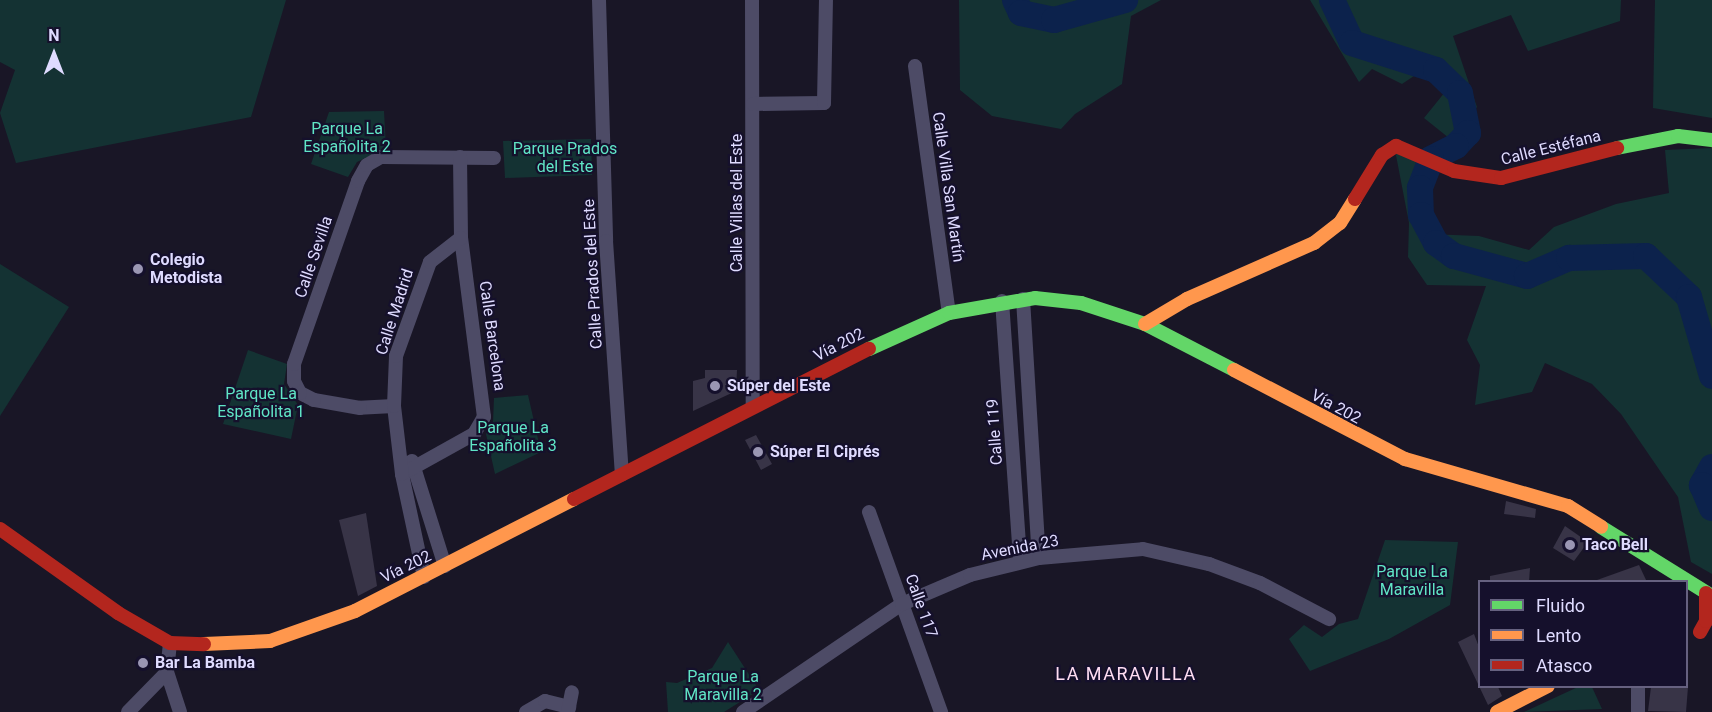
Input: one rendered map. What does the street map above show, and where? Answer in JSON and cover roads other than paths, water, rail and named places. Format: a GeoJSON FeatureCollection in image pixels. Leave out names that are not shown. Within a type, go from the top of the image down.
{"type":"FeatureCollection","features":[{"type":"Feature","properties":{"kind":"main road","name":"Calle Estéfana"},"geometry":{"type":"LineString","coordinates":[[1145,324],[1187,299],[1314,243],[1340,223],[1382,155],[1396,146],[1454,171],[1501,178],[1646,141],[1678,136],[1712,140]]}},
{"type":"Feature","properties":{"kind":"main road","name":"Vía 202"},"geometry":{"type":"LineString","coordinates":[[0,529],[118,613],[170,643],[238,646],[303,633],[445,567],[753,407],[949,313],[1002,301],[1023,299],[1081,303],[1145,324],[1405,459],[1568,506],[1687,580]]}},
{"type":"Feature","properties":{"kind":"main road","name":"Vía 202"},"geometry":{"type":"LineString","coordinates":[[1688,581],[1709,594]]}},
{"type":"Feature","properties":{"kind":"main road"},"geometry":{"type":"LineString","coordinates":[[1700,632],[1706,621],[1709,594]]}},
{"type":"Feature","properties":{"kind":"main road"},"geometry":{"type":"LineString","coordinates":[[1497,712],[1546,688]]}},
{"type":"Feature","properties":{"kind":"street","name":"Calle Prados del Este"},"geometry":{"type":"LineString","coordinates":[[599,0],[606,242],[622,474]]}},
{"type":"Feature","properties":{"kind":"street","name":"Calle Villas del Este"},"geometry":{"type":"LineString","coordinates":[[752,0],[753,407]]}},
{"type":"Feature","properties":{"kind":"street"},"geometry":{"type":"LineString","coordinates":[[753,104],[824,103],[826,0]]}},
{"type":"Feature","properties":{"kind":"street","name":"Calle Villa San Martín"},"geometry":{"type":"LineString","coordinates":[[915,66],[949,313]]}},
{"type":"Feature","properties":{"kind":"street","name":"Calle Sevilla"},"geometry":{"type":"LineString","coordinates":[[394,406],[340,406],[305,397],[296,388],[294,364],[367,165],[393,156],[494,158]]}},
{"type":"Feature","properties":{"kind":"street","name":"Calle Barcelona"},"geometry":{"type":"LineString","coordinates":[[402,474],[418,468],[474,434],[484,417],[461,238],[460,157]]}},
{"type":"Feature","properties":{"kind":"street","name":"Calle Madrid"},"geometry":{"type":"LineString","coordinates":[[424,577],[402,474],[401,448],[394,406],[396,356],[426,269],[434,255],[461,238]]}},
{"type":"Feature","properties":{"kind":"street"},"geometry":{"type":"LineString","coordinates":[[1023,299],[1039,558]]}},
{"type":"Feature","properties":{"kind":"street","name":"Calle 119"},"geometry":{"type":"LineString","coordinates":[[1002,301],[1020,561]]}},
{"type":"Feature","properties":{"kind":"street"},"geometry":{"type":"LineString","coordinates":[[401,448],[418,468],[445,567]]}},
{"type":"Feature","properties":{"kind":"street","name":"Calle 117"},"geometry":{"type":"LineString","coordinates":[[869,512],[941,712]]}},
{"type":"Feature","properties":{"kind":"street","name":"Avenida 23"},"geometry":{"type":"LineString","coordinates":[[743,712],[902,604],[970,575],[1020,561],[1143,549],[1209,564],[1260,583],[1329,619]]}},
{"type":"Feature","properties":{"kind":"street"},"geometry":{"type":"LineString","coordinates":[[170,643],[167,672],[180,712]]}},
{"type":"Feature","properties":{"kind":"street"},"geometry":{"type":"LineString","coordinates":[[128,712],[167,672]]}},
{"type":"Feature","properties":{"kind":"street"},"geometry":{"type":"LineString","coordinates":[[1638,688],[1638,712]]}},
{"type":"Feature","properties":{"kind":"street"},"geometry":{"type":"LineString","coordinates":[[526,712],[545,701],[568,710],[572,692]]}},
{"type":"Feature","properties":{"kind":"waterway"},"geometry":{"type":"LineString","coordinates":[[1015,0],[1021,13],[1054,20],[1125,0]]}},
{"type":"Feature","properties":{"kind":"waterway"},"geometry":{"type":"LineString","coordinates":[[1332,0],[1352,43],[1436,70],[1460,93],[1468,133],[1456,146],[1431,159],[1420,188],[1421,215],[1436,243],[1454,256],[1527,276],[1569,258],[1646,256],[1689,297],[1712,376]]}},
{"type":"Feature","properties":{"kind":"waterway"},"geometry":{"type":"LineString","coordinates":[[1712,467],[1702,485],[1712,508]]}},
{"type":"Feature","properties":{"kind":"place","name":"Colegio Metodista"},"geometry":{"type":"Point","coordinates":[138,269]}},
{"type":"Feature","properties":{"kind":"place","name":"Súper del Este"},"geometry":{"type":"Point","coordinates":[715,386]}},
{"type":"Feature","properties":{"kind":"place","name":"Súper El Ciprés"},"geometry":{"type":"Point","coordinates":[758,452]}},
{"type":"Feature","properties":{"kind":"place","name":"Taco Bell"},"geometry":{"type":"Point","coordinates":[1570,545]}},
{"type":"Feature","properties":{"kind":"place","name":"Bar La Bamba"},"geometry":{"type":"Point","coordinates":[143,663]}},
{"type":"Feature","properties":{"kind":"district","name":"LA MARAVILLA"},"geometry":{"type":"Point","coordinates":[1126,674]}},
{"type":"Feature","properties":{"kind":"park label","name":"Parque La Españolita 2"},"geometry":{"type":"Point","coordinates":[347,138]}},
{"type":"Feature","properties":{"kind":"park label","name":"Parque Prados del Este"},"geometry":{"type":"Point","coordinates":[565,158]}},
{"type":"Feature","properties":{"kind":"park label","name":"Parque La Españolita 1"},"geometry":{"type":"Point","coordinates":[261,403]}},
{"type":"Feature","properties":{"kind":"park label","name":"Parque La Españolita 3"},"geometry":{"type":"Point","coordinates":[513,437]}},
{"type":"Feature","properties":{"kind":"park label","name":"Parque La Maravilla"},"geometry":{"type":"Point","coordinates":[1412,581]}},
{"type":"Feature","properties":{"kind":"park label","name":"Parque La Maravilla 2"},"geometry":{"type":"Point","coordinates":[723,686]}}]}
